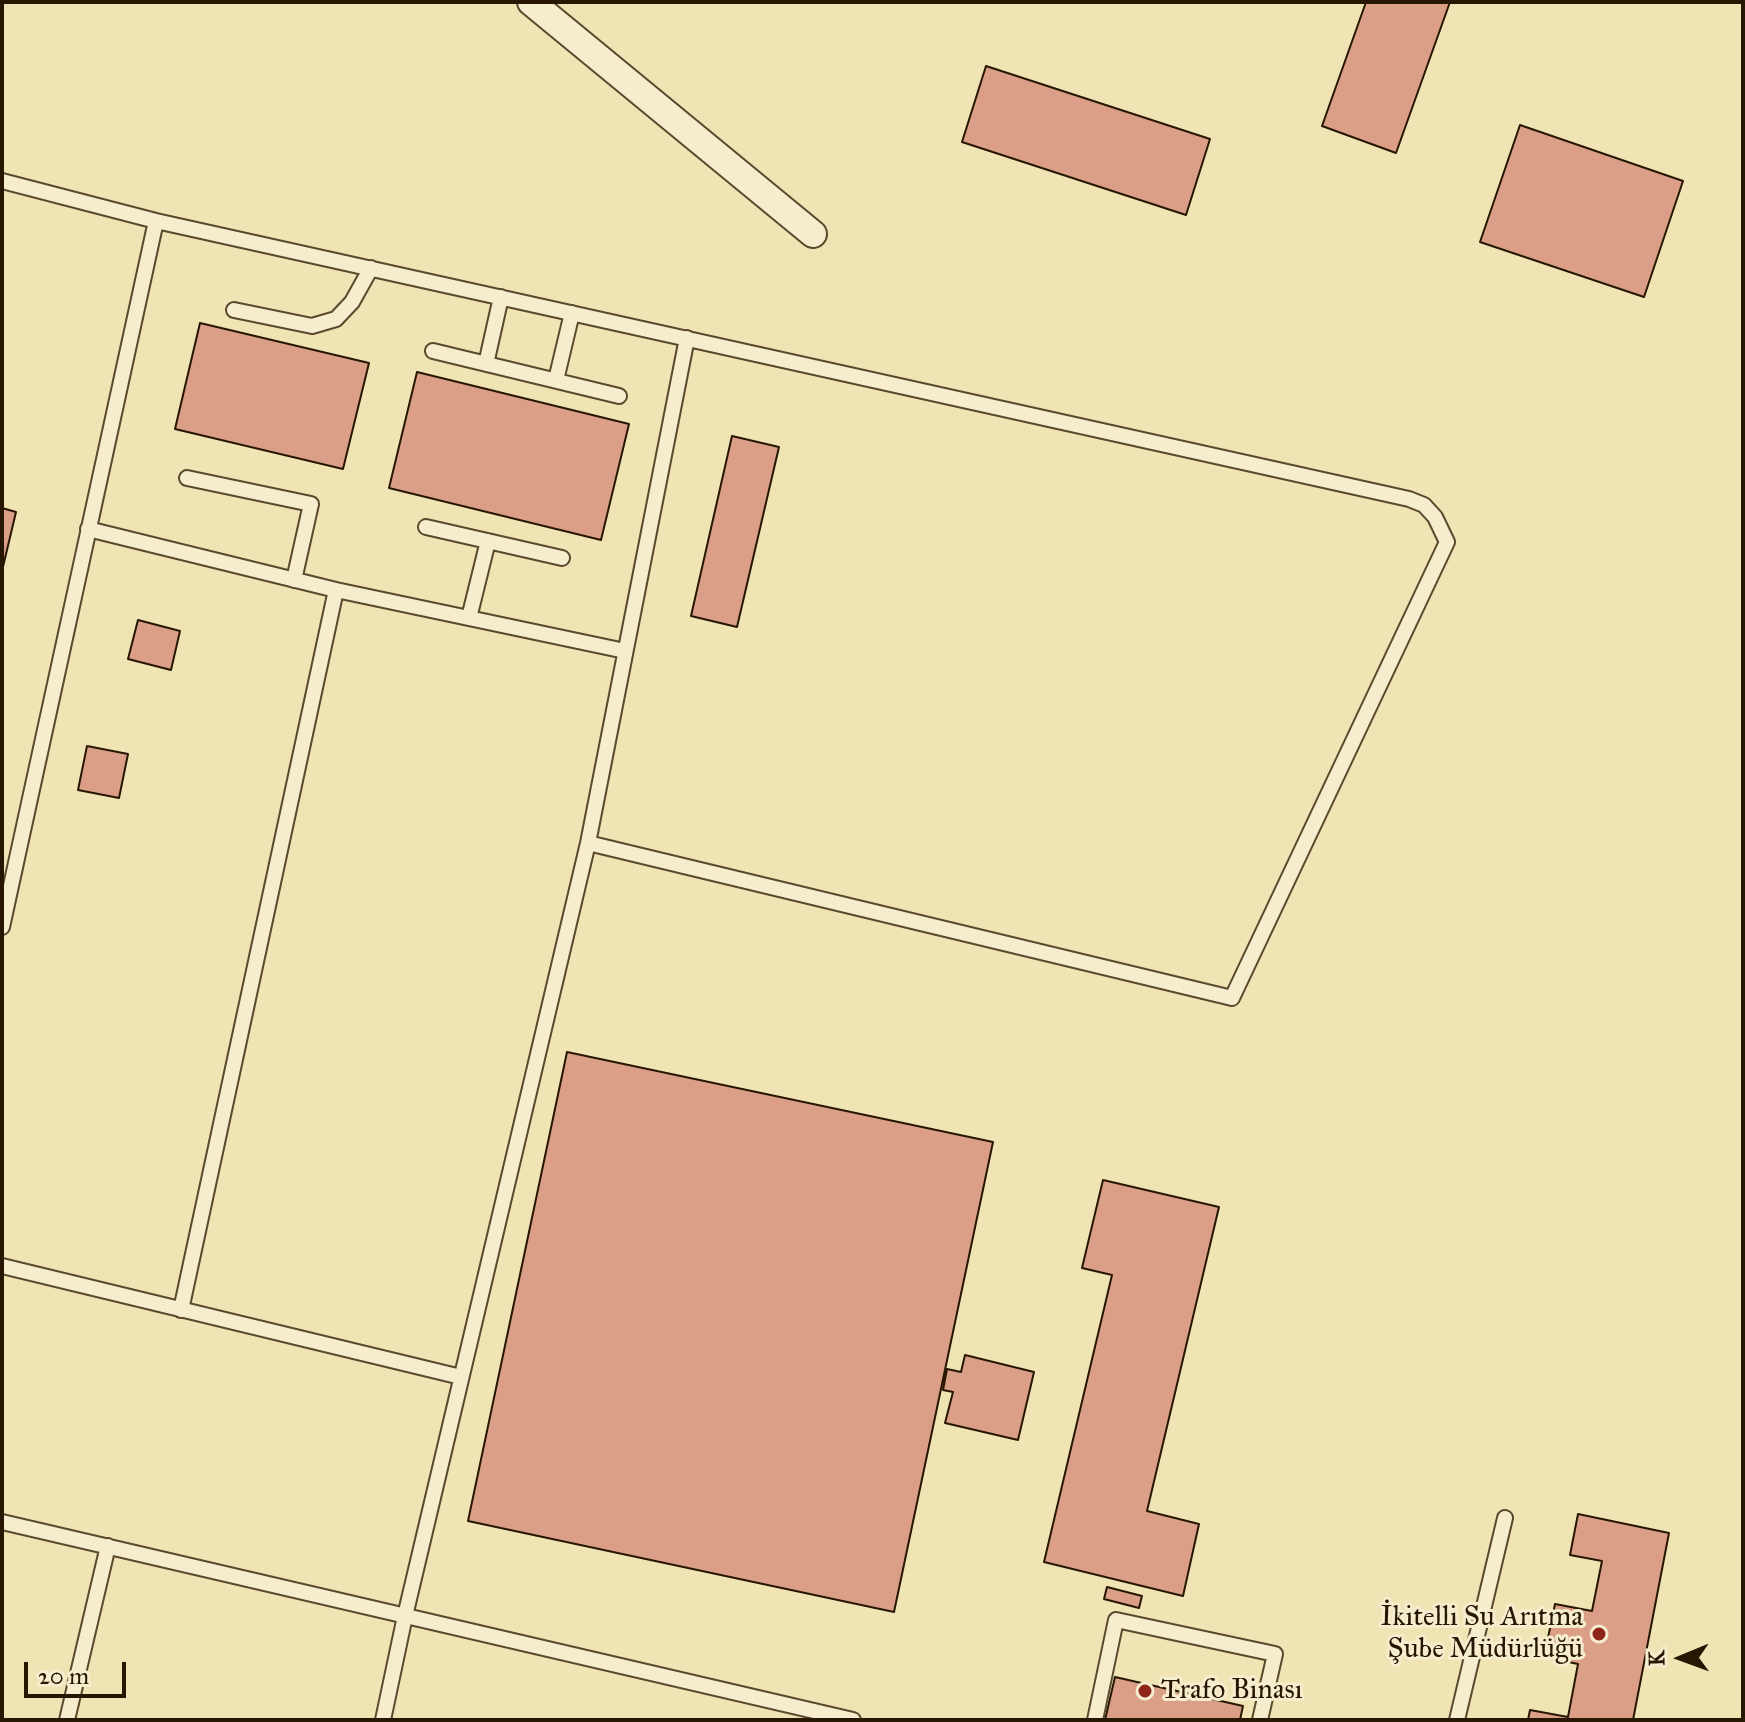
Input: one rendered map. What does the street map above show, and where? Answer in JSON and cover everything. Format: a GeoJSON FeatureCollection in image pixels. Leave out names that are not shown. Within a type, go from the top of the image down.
{"type":"FeatureCollection","features":[{"type":"Feature","properties":{"kind":"street"},"geometry":{"type":"LineString","coordinates":[[531,2],[813,234]]}},
{"type":"Feature","properties":{"kind":"lane"},"geometry":{"type":"LineString","coordinates":[[2,181],[156,221],[1409,499],[1424,505],[1435,517],[1447,542],[1232,998],[588,843]]}},
{"type":"Feature","properties":{"kind":"lane"},"geometry":{"type":"LineString","coordinates":[[2,927],[156,221]]}},
{"type":"Feature","properties":{"kind":"lane"},"geometry":{"type":"LineString","coordinates":[[234,310],[312,326],[336,319],[352,302],[371,268]]}},
{"type":"Feature","properties":{"kind":"lane"},"geometry":{"type":"LineString","coordinates":[[486,364],[501,297]]}},
{"type":"Feature","properties":{"kind":"lane"},"geometry":{"type":"LineString","coordinates":[[556,380],[572,313]]}},
{"type":"Feature","properties":{"kind":"lane"},"geometry":{"type":"LineString","coordinates":[[383,1720],[588,843],[687,338]]}},
{"type":"Feature","properties":{"kind":"lane"},"geometry":{"type":"LineString","coordinates":[[433,351],[619,396]]}},
{"type":"Feature","properties":{"kind":"lane"},"geometry":{"type":"LineString","coordinates":[[187,478],[311,504],[294,580]]}},
{"type":"Feature","properties":{"kind":"lane"},"geometry":{"type":"LineString","coordinates":[[426,527],[562,558]]}},
{"type":"Feature","properties":{"kind":"lane"},"geometry":{"type":"LineString","coordinates":[[88,529],[336,590],[625,651]]}},
{"type":"Feature","properties":{"kind":"lane"},"geometry":{"type":"LineString","coordinates":[[469,618],[488,541]]}},
{"type":"Feature","properties":{"kind":"lane"},"geometry":{"type":"LineString","coordinates":[[181,1310],[336,590]]}},
{"type":"Feature","properties":{"kind":"lane"},"geometry":{"type":"LineString","coordinates":[[2,1266],[461,1377]]}},
{"type":"Feature","properties":{"kind":"lane"},"geometry":{"type":"LineString","coordinates":[[1457,1720],[1505,1518]]}},
{"type":"Feature","properties":{"kind":"lane"},"geometry":{"type":"LineString","coordinates":[[2,1522],[853,1720]]}},
{"type":"Feature","properties":{"kind":"lane"},"geometry":{"type":"LineString","coordinates":[[67,1720],[108,1546]]}},
{"type":"Feature","properties":{"kind":"lane"},"geometry":{"type":"LineString","coordinates":[[1095,1720],[1116,1620],[1275,1654],[1260,1720]]}},
{"type":"Feature","properties":{"kind":"building"},"geometry":{"type":"Polygon","coordinates":[[[1366,2],[1450,2],[1396,153],[1322,126],[1366,2]]]}},
{"type":"Feature","properties":{"kind":"building"},"geometry":{"type":"Polygon","coordinates":[[[986,66],[1210,139],[1186,215],[962,142],[986,66]]]}},
{"type":"Feature","properties":{"kind":"building"},"geometry":{"type":"Polygon","coordinates":[[[1520,125],[1683,181],[1644,297],[1480,242],[1520,125]]]}},
{"type":"Feature","properties":{"kind":"building"},"geometry":{"type":"Polygon","coordinates":[[[200,323],[369,363],[343,469],[175,429],[200,323]]]}},
{"type":"Feature","properties":{"kind":"building"},"geometry":{"type":"Polygon","coordinates":[[[417,372],[629,424],[601,540],[389,488],[417,372]]]}},
{"type":"Feature","properties":{"kind":"building"},"geometry":{"type":"Polygon","coordinates":[[[732,436],[779,447],[737,627],[691,616],[732,436]]]}},
{"type":"Feature","properties":{"kind":"building"},"geometry":{"type":"Polygon","coordinates":[[[2,508],[16,512],[2,571],[2,508]]]}},
{"type":"Feature","properties":{"kind":"building"},"geometry":{"type":"Polygon","coordinates":[[[138,620],[180,631],[171,670],[128,659],[138,620]]]}},
{"type":"Feature","properties":{"kind":"building"},"geometry":{"type":"Polygon","coordinates":[[[87,746],[128,754],[119,798],[78,790],[87,746]]]}},
{"type":"Feature","properties":{"kind":"building"},"geometry":{"type":"Polygon","coordinates":[[[567,1052],[993,1142],[894,1612],[468,1521],[567,1052]]]}},
{"type":"Feature","properties":{"kind":"building"},"geometry":{"type":"Polygon","coordinates":[[[1103,1180],[1219,1207],[1147,1511],[1199,1524],[1183,1596],[1044,1562],[1112,1275],[1082,1268],[1103,1180]]]}},
{"type":"Feature","properties":{"kind":"building"},"geometry":{"type":"Polygon","coordinates":[[[965,1355],[1034,1372],[1018,1440],[945,1423],[953,1392],[943,1390],[947,1369],[961,1372],[965,1355]]]}},
{"type":"Feature","properties":{"kind":"building","name":"İkitelli Su Arıtma Şube Müdürlüğü"},"geometry":{"type":"Polygon","coordinates":[[[1578,1514],[1669,1533],[1633,1720],[1528,1720],[1530,1710],[1568,1717],[1578,1664],[1544,1657],[1555,1604],[1592,1611],[1602,1561],[1570,1555],[1578,1514]]]}},
{"type":"Feature","properties":{"kind":"building"},"geometry":{"type":"Polygon","coordinates":[[[1107,1587],[1142,1596],[1139,1608],[1104,1599],[1107,1587]]]}},
{"type":"Feature","properties":{"kind":"building","name":"Trafo Binası"},"geometry":{"type":"Polygon","coordinates":[[[1115,1677],[1243,1706],[1240,1720],[1105,1720],[1115,1677]]]}},
{"type":"Feature","properties":{"kind":"place","name":"İkitelli Su Arıtma Şube Müdürlüğü"},"geometry":{"type":"Point","coordinates":[1599,1634]}},
{"type":"Feature","properties":{"kind":"place","name":"Trafo Binası"},"geometry":{"type":"Point","coordinates":[1145,1691]}}]}
